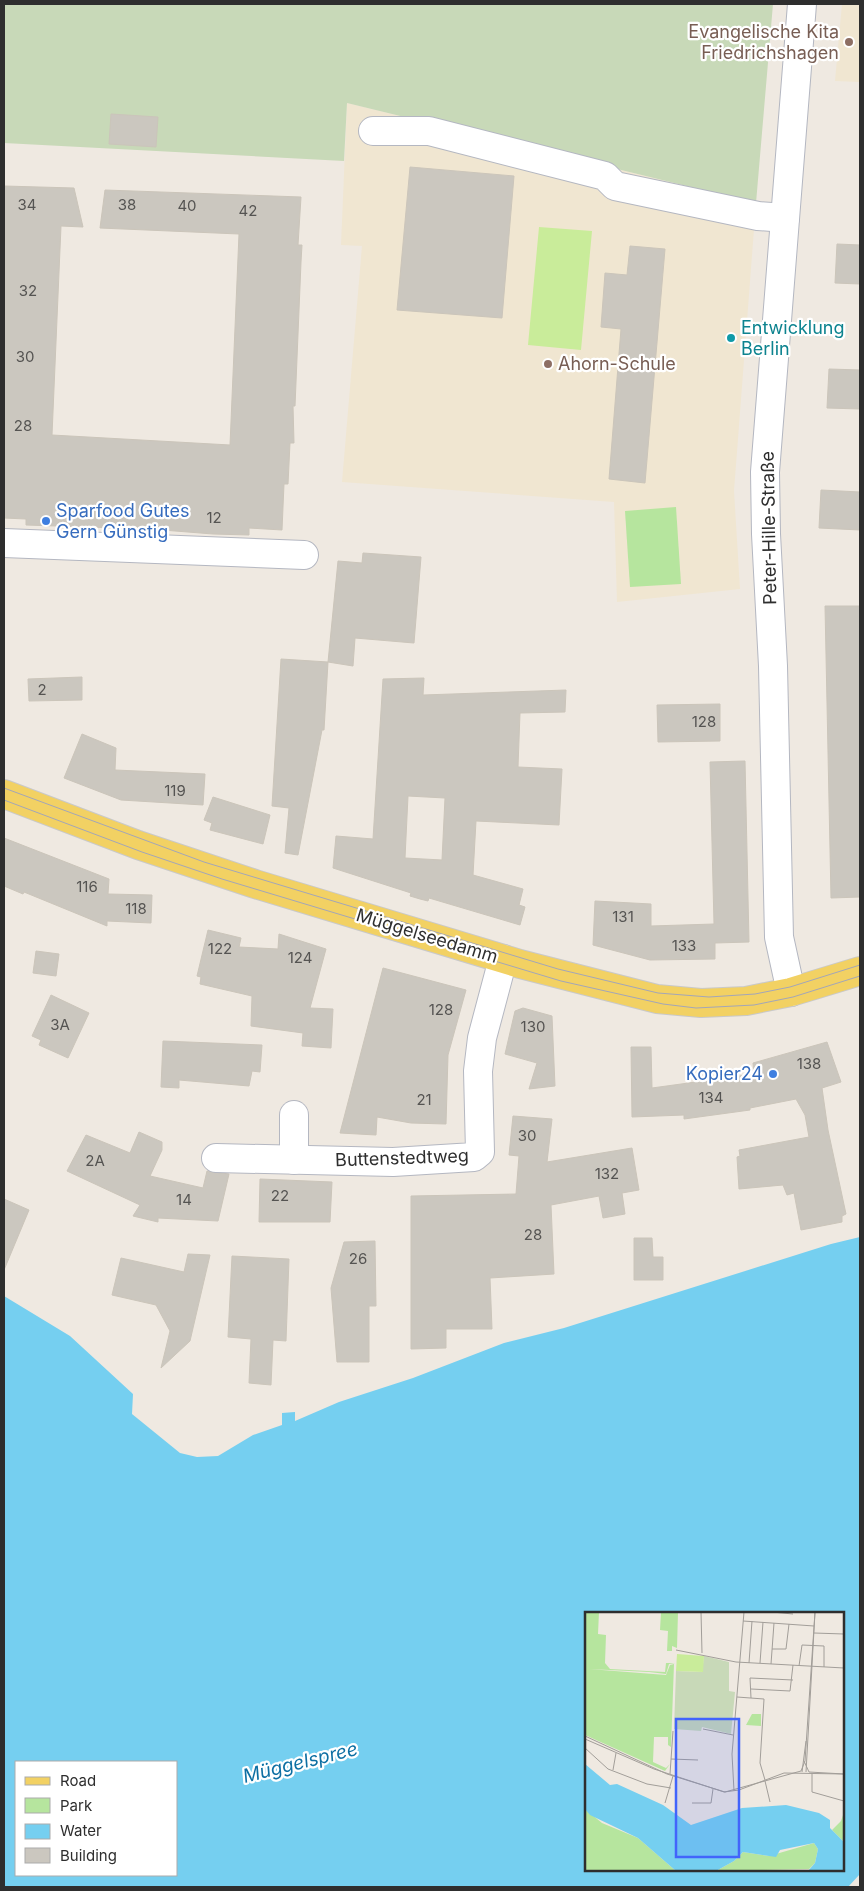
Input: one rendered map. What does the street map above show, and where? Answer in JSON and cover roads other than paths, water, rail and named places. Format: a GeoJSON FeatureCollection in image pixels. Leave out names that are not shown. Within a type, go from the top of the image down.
{"type":"FeatureCollection","features":[{"type":"Feature","properties":{"kind":"main road","name":"Müggelseedamm"},"geometry":{"type":"LineString","coordinates":[[4,794],[204,868],[503,959],[657,998],[687,1002],[746,1001],[791,992],[860,971]]}},
{"type":"Feature","properties":{"kind":"street","name":"Peter-Hille-Straße"},"geometry":{"type":"LineString","coordinates":[[791,992],[779,937],[773,666],[765,510],[765,472],[802,4]]}},
{"type":"Feature","properties":{"kind":"street"},"geometry":{"type":"LineString","coordinates":[[373,131],[429,131],[605,176],[615,186],[758,216],[785,218]]}},
{"type":"Feature","properties":{"kind":"street"},"geometry":{"type":"LineString","coordinates":[[4,543],[304,555]]}},
{"type":"Feature","properties":{"kind":"street","name":"Buttenstedtweg"},"geometry":{"type":"LineString","coordinates":[[216,1158],[393,1162],[470,1158],[480,1152],[478,1071],[482,1038],[503,959]]}},
{"type":"Feature","properties":{"kind":"street"},"geometry":{"type":"LineString","coordinates":[[294,1115],[294,1160]]}},
{"type":"Feature","properties":{"kind":"water","name":"Müggelspree"},"geometry":{"type":"Polygon","coordinates":[[[860,1237],[860,1874],[848,1887],[4,1887],[4,1296],[70,1336],[133,1394],[132,1414],[180,1453],[197,1457],[218,1456],[253,1435],[282,1425],[282,1413],[295,1412],[295,1421],[339,1402],[413,1378],[504,1343],[564,1328],[831,1244],[860,1237]]]}},
{"type":"Feature","properties":{"kind":"tram line"},"geometry":{"type":"LineString","coordinates":[[4,788],[204,862],[558,969],[658,993],[709,997],[755,994],[790,987],[860,965]]}},
{"type":"Feature","properties":{"kind":"tram line"},"geometry":{"type":"LineString","coordinates":[[4,800],[142,852],[222,879],[561,981],[663,1004],[696,1008],[754,1005],[793,997],[860,976]]}},
{"type":"Feature","properties":{"kind":"place","name":"Evangelische Kita Friedrichshagen"},"geometry":{"type":"Point","coordinates":[849,42]}},
{"type":"Feature","properties":{"kind":"place","name":"Entwicklung Berlin"},"geometry":{"type":"Point","coordinates":[731,338]}},
{"type":"Feature","properties":{"kind":"place","name":"Ahorn-Schule"},"geometry":{"type":"Point","coordinates":[548,364]}},
{"type":"Feature","properties":{"kind":"place","name":"Sparfood Gutes Gern Günstig"},"geometry":{"type":"Point","coordinates":[46,521]}},
{"type":"Feature","properties":{"kind":"place","name":"Kopier24"},"geometry":{"type":"Point","coordinates":[773,1074]}}]}
